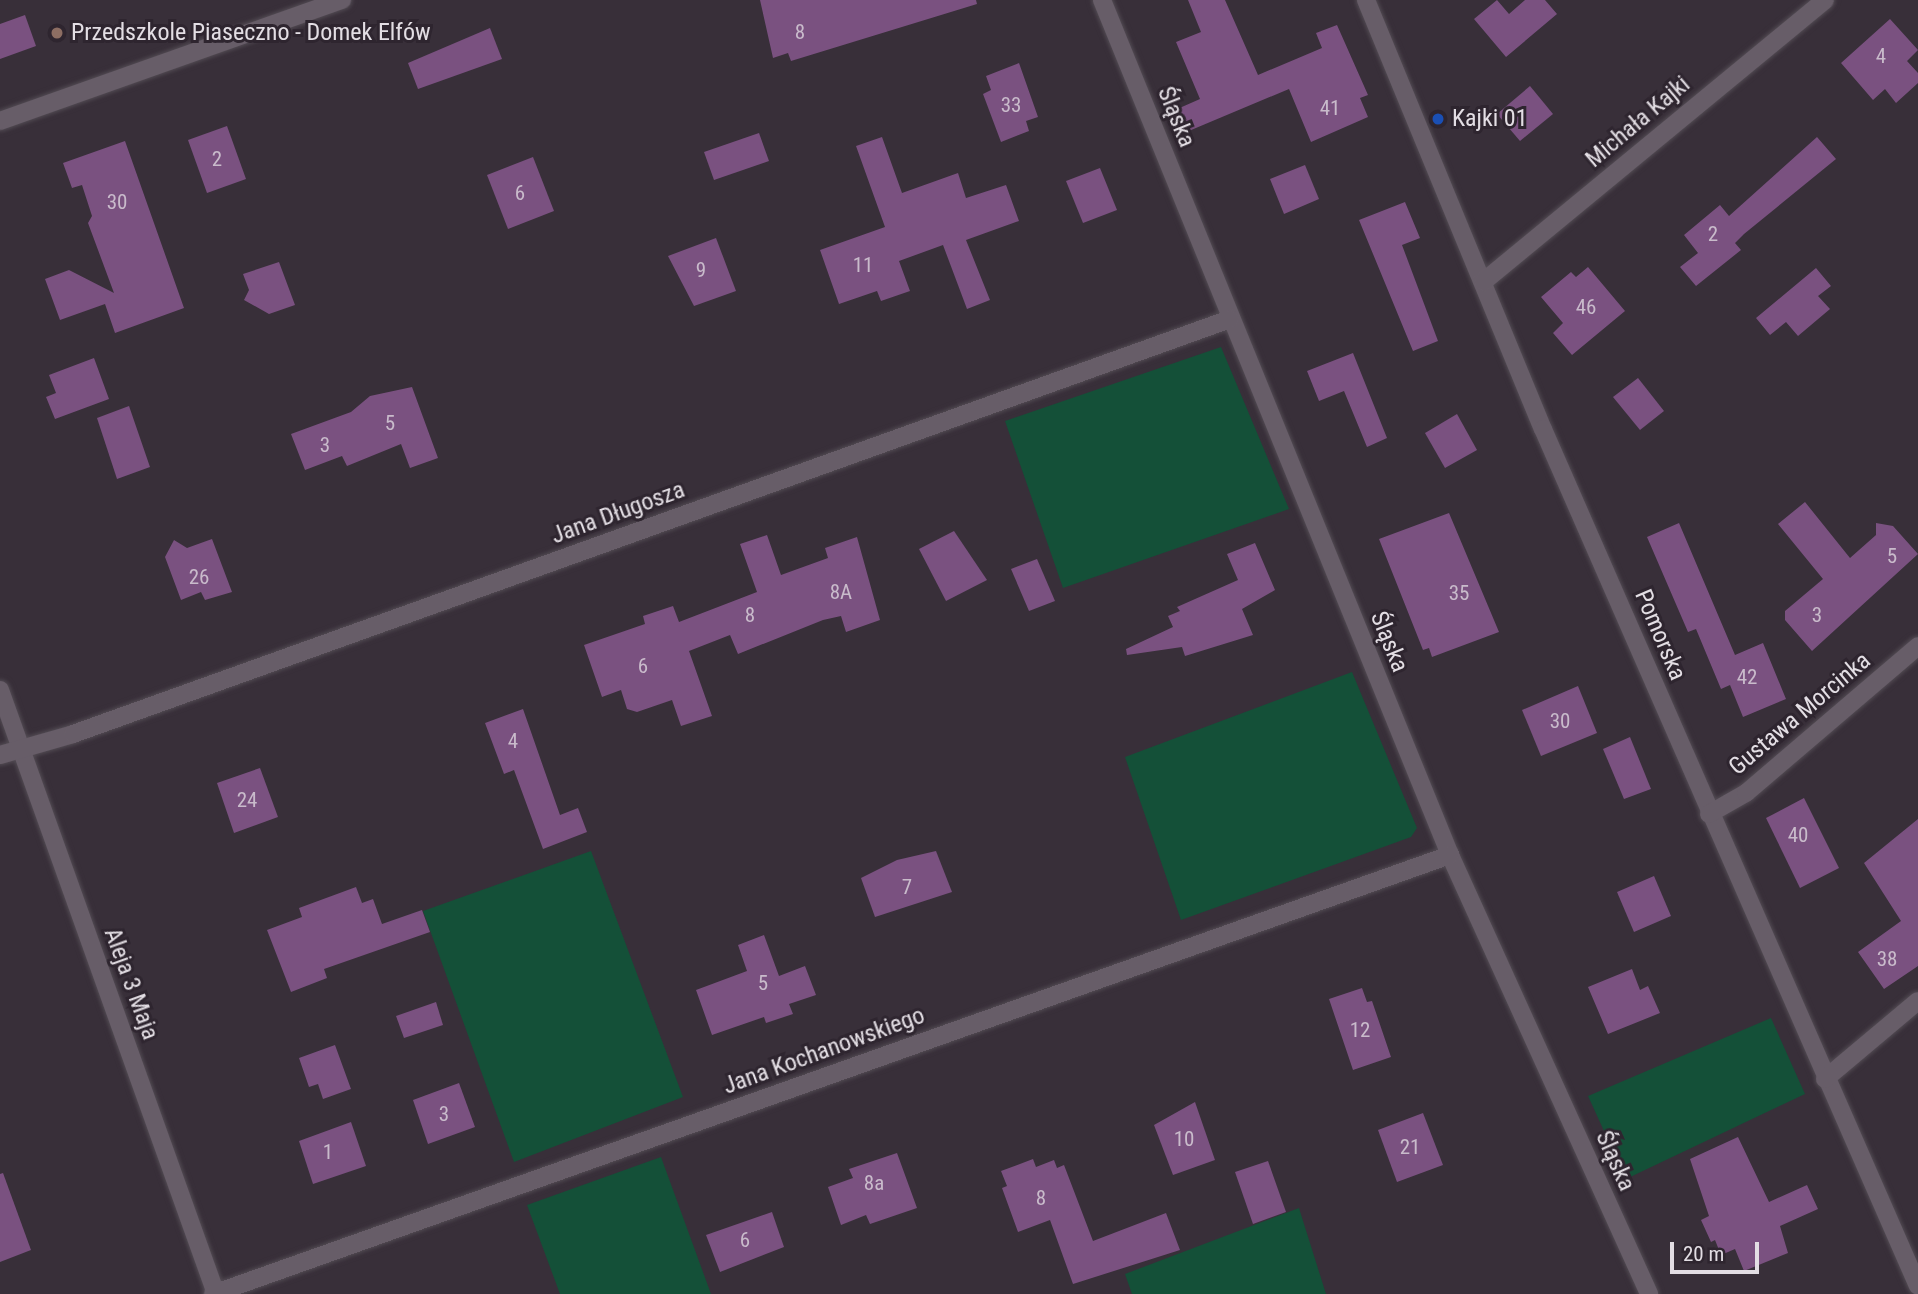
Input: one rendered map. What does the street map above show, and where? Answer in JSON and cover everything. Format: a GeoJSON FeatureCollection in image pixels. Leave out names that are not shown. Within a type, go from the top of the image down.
{"type":"FeatureCollection","features":[{"type":"Feature","properties":{"kind":"street"},"geometry":{"type":"LineString","coordinates":[[0,121],[342,0]]}},
{"type":"Feature","properties":{"kind":"street","name":"Śląska"},"geometry":{"type":"LineString","coordinates":[[1102,0],[1450,855],[1649,1294]]}},
{"type":"Feature","properties":{"kind":"street","name":"Pomorska"},"geometry":{"type":"LineString","coordinates":[[1366,0],[1709,814],[1918,1286]]}},
{"type":"Feature","properties":{"kind":"street","name":"Michała Kajki"},"geometry":{"type":"LineString","coordinates":[[1483,282],[1825,0]]}},
{"type":"Feature","properties":{"kind":"street","name":"Jana Długosza"},"geometry":{"type":"LineString","coordinates":[[0,755],[99,725],[1230,319]]}},
{"type":"Feature","properties":{"kind":"street","name":"Gustawa Morcinka"},"geometry":{"type":"LineString","coordinates":[[1709,814],[1746,793],[1918,646]]}},
{"type":"Feature","properties":{"kind":"street","name":"Aleja 3 Maja"},"geometry":{"type":"LineString","coordinates":[[0,690],[215,1294]]}},
{"type":"Feature","properties":{"kind":"street","name":"Jana Kochanowskiego"},"geometry":{"type":"LineString","coordinates":[[215,1294],[1450,855]]}},
{"type":"Feature","properties":{"kind":"street"},"geometry":{"type":"LineString","coordinates":[[1825,1079],[1918,1001]]}},
{"type":"Feature","properties":{"kind":"green space"},"geometry":{"type":"Polygon","coordinates":[[[1221,347],[1289,509],[1063,588],[1005,421],[1221,347]]]}},
{"type":"Feature","properties":{"kind":"green space"},"geometry":{"type":"Polygon","coordinates":[[[1352,672],[1417,828],[1411,837],[1181,920],[1125,757],[1352,672]]]}},
{"type":"Feature","properties":{"kind":"green space"},"geometry":{"type":"Polygon","coordinates":[[[591,851],[683,1097],[514,1162],[423,911],[591,851]]]}},
{"type":"Feature","properties":{"kind":"green space"},"geometry":{"type":"Polygon","coordinates":[[[1771,1018],[1805,1094],[1626,1179],[1588,1096],[1771,1018]]]}},
{"type":"Feature","properties":{"kind":"green space"},"geometry":{"type":"Polygon","coordinates":[[[661,1157],[711,1294],[560,1294],[527,1205],[661,1157]]]}},
{"type":"Feature","properties":{"kind":"green space"},"geometry":{"type":"Polygon","coordinates":[[[1299,1208],[1326,1294],[1132,1294],[1125,1274],[1299,1208]]]}},
{"type":"Feature","properties":{"kind":"building"},"geometry":{"type":"Polygon","coordinates":[[[760,0],[976,0],[977,4],[791,61],[788,53],[773,58],[760,0]]]}},
{"type":"Feature","properties":{"kind":"building"},"geometry":{"type":"Polygon","coordinates":[[[1188,0],[1225,0],[1258,75],[1322,48],[1316,33],[1337,25],[1368,95],[1360,98],[1368,117],[1311,142],[1289,89],[1184,133],[1175,110],[1200,99],[1176,42],[1201,32],[1188,0]]]}},
{"type":"Feature","properties":{"kind":"building"},"geometry":{"type":"Polygon","coordinates":[[[1497,0],[1509,14],[1525,0],[1545,0],[1557,14],[1506,57],[1474,19],[1497,0]]]}},
{"type":"Feature","properties":{"kind":"building"},"geometry":{"type":"Polygon","coordinates":[[[25,15],[36,46],[0,59],[0,24],[25,15]]]}},
{"type":"Feature","properties":{"kind":"building"},"geometry":{"type":"Polygon","coordinates":[[[1890,19],[1918,50],[1907,61],[1918,73],[1918,83],[1896,103],[1885,89],[1873,100],[1841,63],[1890,19]]]}},
{"type":"Feature","properties":{"kind":"building"},"geometry":{"type":"Polygon","coordinates":[[[490,28],[502,59],[418,89],[408,63],[490,28]]]}},
{"type":"Feature","properties":{"kind":"building"},"geometry":{"type":"Polygon","coordinates":[[[1019,63],[1038,117],[1026,121],[1029,131],[1001,142],[983,94],[991,90],[986,76],[1019,63]]]}},
{"type":"Feature","properties":{"kind":"building"},"geometry":{"type":"Polygon","coordinates":[[[1530,86],[1553,114],[1520,141],[1497,114],[1530,86]]]}},
{"type":"Feature","properties":{"kind":"building"},"geometry":{"type":"Polygon","coordinates":[[[227,126],[246,179],[207,193],[188,140],[227,126]]]}},
{"type":"Feature","properties":{"kind":"building"},"geometry":{"type":"Polygon","coordinates":[[[759,133],[769,161],[714,180],[704,152],[759,133]]]}},
{"type":"Feature","properties":{"kind":"building"},"geometry":{"type":"Polygon","coordinates":[[[882,137],[902,193],[958,173],[966,198],[1006,185],[1019,221],[966,240],[990,300],[967,309],[943,245],[899,261],[910,291],[881,301],[877,291],[839,304],[820,250],[885,227],[856,146],[882,137]]]}},
{"type":"Feature","properties":{"kind":"building"},"geometry":{"type":"Polygon","coordinates":[[[1817,137],[1836,159],[1744,234],[1735,243],[1741,250],[1696,286],[1680,267],[1698,253],[1684,235],[1720,205],[1729,216],[1817,137]]]}},
{"type":"Feature","properties":{"kind":"building"},"geometry":{"type":"Polygon","coordinates":[[[125,141],[184,308],[115,333],[105,304],[60,320],[45,279],[69,270],[114,293],[88,223],[92,216],[82,185],[72,188],[63,163],[125,141]]]}},
{"type":"Feature","properties":{"kind":"building"},"geometry":{"type":"Polygon","coordinates":[[[533,157],[554,211],[508,229],[487,175],[533,157]]]}},
{"type":"Feature","properties":{"kind":"building"},"geometry":{"type":"Polygon","coordinates":[[[1305,165],[1319,199],[1284,214],[1270,179],[1305,165]]]}},
{"type":"Feature","properties":{"kind":"building"},"geometry":{"type":"Polygon","coordinates":[[[1100,168],[1117,210],[1083,223],[1066,181],[1100,168]]]}},
{"type":"Feature","properties":{"kind":"building"},"geometry":{"type":"Polygon","coordinates":[[[1405,202],[1420,238],[1402,245],[1438,341],[1413,351],[1359,220],[1405,202]]]}},
{"type":"Feature","properties":{"kind":"building"},"geometry":{"type":"Polygon","coordinates":[[[716,238],[736,291],[694,306],[668,256],[716,238]]]}},
{"type":"Feature","properties":{"kind":"building"},"geometry":{"type":"Polygon","coordinates":[[[279,262],[295,305],[269,314],[244,300],[249,290],[243,274],[279,262]]]}},
{"type":"Feature","properties":{"kind":"building"},"geometry":{"type":"Polygon","coordinates":[[[1588,267],[1625,311],[1572,355],[1553,333],[1563,323],[1541,297],[1571,272],[1576,277],[1588,267]]]}},
{"type":"Feature","properties":{"kind":"building"},"geometry":{"type":"Polygon","coordinates":[[[1816,268],[1831,286],[1818,296],[1830,309],[1798,336],[1786,322],[1770,335],[1756,318],[1816,268]]]}},
{"type":"Feature","properties":{"kind":"building"},"geometry":{"type":"Polygon","coordinates":[[[1353,353],[1387,438],[1367,447],[1344,391],[1319,401],[1307,371],[1353,353]]]}},
{"type":"Feature","properties":{"kind":"building"},"geometry":{"type":"Polygon","coordinates":[[[94,358],[109,399],[55,419],[46,397],[56,393],[49,375],[94,358]]]}},
{"type":"Feature","properties":{"kind":"building"},"geometry":{"type":"Polygon","coordinates":[[[1638,378],[1664,411],[1640,430],[1613,397],[1638,378]]]}},
{"type":"Feature","properties":{"kind":"building"},"geometry":{"type":"Polygon","coordinates":[[[412,387],[438,458],[410,468],[401,444],[347,466],[342,456],[305,470],[291,434],[351,412],[370,396],[412,387]]]}},
{"type":"Feature","properties":{"kind":"building"},"geometry":{"type":"Polygon","coordinates":[[[129,406],[150,467],[117,479],[97,418],[129,406]]]}},
{"type":"Feature","properties":{"kind":"building"},"geometry":{"type":"Polygon","coordinates":[[[1457,414],[1477,450],[1445,468],[1425,433],[1457,414]]]}},
{"type":"Feature","properties":{"kind":"building"},"geometry":{"type":"Polygon","coordinates":[[[1805,502],[1850,558],[1876,535],[1876,523],[1893,526],[1918,554],[1812,651],[1785,620],[1785,611],[1823,579],[1778,524],[1805,502]]]}},
{"type":"Feature","properties":{"kind":"building"},"geometry":{"type":"Polygon","coordinates":[[[1449,513],[1499,632],[1432,657],[1429,648],[1423,650],[1379,539],[1449,513]]]}},
{"type":"Feature","properties":{"kind":"building"},"geometry":{"type":"Polygon","coordinates":[[[1679,523],[1735,655],[1763,643],[1786,699],[1743,717],[1730,685],[1721,689],[1696,629],[1688,632],[1647,537],[1679,523]]]}},
{"type":"Feature","properties":{"kind":"building"},"geometry":{"type":"Polygon","coordinates":[[[954,531],[987,580],[946,601],[919,549],[954,531]]]}},
{"type":"Feature","properties":{"kind":"building"},"geometry":{"type":"Polygon","coordinates":[[[767,535],[781,575],[828,558],[825,548],[857,537],[880,620],[846,632],[841,616],[823,620],[738,654],[730,635],[689,651],[712,716],[681,726],[672,700],[637,712],[627,709],[621,690],[602,697],[584,645],[645,624],[643,616],[673,606],[679,622],[757,592],[740,544],[767,535]]]}},
{"type":"Feature","properties":{"kind":"building"},"geometry":{"type":"Polygon","coordinates":[[[212,539],[232,592],[205,600],[201,592],[181,600],[165,557],[174,540],[187,548],[212,539]]]}},
{"type":"Feature","properties":{"kind":"building"},"geometry":{"type":"Polygon","coordinates":[[[1255,543],[1275,590],[1242,609],[1253,635],[1185,656],[1182,647],[1127,655],[1126,649],[1173,627],[1168,616],[1180,611],[1177,607],[1238,580],[1227,554],[1255,543]]]}},
{"type":"Feature","properties":{"kind":"building"},"geometry":{"type":"Polygon","coordinates":[[[1037,559],[1055,601],[1029,611],[1011,569],[1037,559]]]}},
{"type":"Feature","properties":{"kind":"building"},"geometry":{"type":"Polygon","coordinates":[[[1578,686],[1597,733],[1541,756],[1522,710],[1578,686]]]}},
{"type":"Feature","properties":{"kind":"building"},"geometry":{"type":"Polygon","coordinates":[[[523,709],[560,815],[578,808],[587,832],[543,849],[514,770],[504,774],[485,723],[523,709]]]}},
{"type":"Feature","properties":{"kind":"building"},"geometry":{"type":"Polygon","coordinates":[[[1630,737],[1651,789],[1624,799],[1603,749],[1630,737]]]}},
{"type":"Feature","properties":{"kind":"building"},"geometry":{"type":"Polygon","coordinates":[[[260,768],[278,817],[234,833],[217,783],[260,768]]]}},
{"type":"Feature","properties":{"kind":"building"},"geometry":{"type":"Polygon","coordinates":[[[1804,798],[1839,868],[1800,888],[1766,818],[1804,798]]]}},
{"type":"Feature","properties":{"kind":"building"},"geometry":{"type":"Polygon","coordinates":[[[1918,819],[1918,966],[1884,989],[1858,952],[1901,921],[1864,863],[1918,819]]]}},
{"type":"Feature","properties":{"kind":"building"},"geometry":{"type":"Polygon","coordinates":[[[936,851],[952,892],[875,917],[861,878],[897,860],[936,851]]]}},
{"type":"Feature","properties":{"kind":"building"},"geometry":{"type":"Polygon","coordinates":[[[1654,876],[1671,916],[1634,932],[1617,892],[1654,876]]]}},
{"type":"Feature","properties":{"kind":"building"},"geometry":{"type":"Polygon","coordinates":[[[356,887],[362,903],[373,899],[382,924],[422,910],[430,932],[324,969],[327,978],[291,992],[267,930],[302,917],[299,908],[356,887]]]}},
{"type":"Feature","properties":{"kind":"building"},"geometry":{"type":"Polygon","coordinates":[[[764,935],[779,976],[805,966],[816,995],[789,1004],[793,1014],[766,1023],[764,1017],[712,1035],[696,990],[747,971],[738,945],[764,935]]]}},
{"type":"Feature","properties":{"kind":"building"},"geometry":{"type":"Polygon","coordinates":[[[1632,969],[1640,990],[1648,986],[1660,1013],[1608,1034],[1588,987],[1632,969]]]}},
{"type":"Feature","properties":{"kind":"building"},"geometry":{"type":"Polygon","coordinates":[[[1362,988],[1367,1002],[1372,1001],[1391,1057],[1353,1070],[1329,999],[1362,988]]]}},
{"type":"Feature","properties":{"kind":"building"},"geometry":{"type":"Polygon","coordinates":[[[436,1002],[443,1025],[404,1038],[396,1016],[436,1002]]]}},
{"type":"Feature","properties":{"kind":"building"},"geometry":{"type":"Polygon","coordinates":[[[335,1045],[351,1089],[323,1099],[318,1084],[309,1087],[299,1058],[335,1045]]]}},
{"type":"Feature","properties":{"kind":"building"},"geometry":{"type":"Polygon","coordinates":[[[459,1083],[475,1127],[428,1144],[413,1100],[459,1083]]]}},
{"type":"Feature","properties":{"kind":"building"},"geometry":{"type":"Polygon","coordinates":[[[1195,1102],[1215,1160],[1173,1175],[1154,1125],[1195,1102]]]}},
{"type":"Feature","properties":{"kind":"building"},"geometry":{"type":"Polygon","coordinates":[[[1423,1113],[1443,1165],[1397,1182],[1378,1130],[1423,1113]]]}},
{"type":"Feature","properties":{"kind":"building"},"geometry":{"type":"Polygon","coordinates":[[[351,1122],[366,1166],[313,1184],[299,1141],[351,1122]]]}},
{"type":"Feature","properties":{"kind":"building"},"geometry":{"type":"Polygon","coordinates":[[[1738,1137],[1769,1202],[1807,1185],[1818,1209],[1780,1226],[1788,1253],[1744,1271],[1735,1249],[1721,1255],[1715,1240],[1711,1242],[1701,1220],[1709,1216],[1690,1159],[1738,1137]]]}},
{"type":"Feature","properties":{"kind":"building"},"geometry":{"type":"Polygon","coordinates":[[[897,1153],[917,1208],[870,1224],[866,1215],[841,1225],[828,1187],[853,1178],[849,1169],[897,1153]]]}},
{"type":"Feature","properties":{"kind":"building"},"geometry":{"type":"Polygon","coordinates":[[[1033,1159],[1036,1167],[1054,1160],[1057,1168],[1064,1165],[1093,1241],[1166,1213],[1180,1250],[1073,1284],[1050,1220],[1018,1232],[1002,1188],[1007,1186],[1001,1171],[1033,1159]]]}},
{"type":"Feature","properties":{"kind":"building"},"geometry":{"type":"Polygon","coordinates":[[[1268,1161],[1286,1212],[1253,1224],[1235,1172],[1268,1161]]]}},
{"type":"Feature","properties":{"kind":"building"},"geometry":{"type":"Polygon","coordinates":[[[3,1173],[31,1250],[0,1262],[0,1174],[3,1173]]]}},
{"type":"Feature","properties":{"kind":"building"},"geometry":{"type":"Polygon","coordinates":[[[772,1212],[784,1247],[720,1272],[706,1235],[772,1212]]]}},
{"type":"Feature","properties":{"kind":"place","name":"Przedszkole Piaseczno - Domek Elfów"},"geometry":{"type":"Point","coordinates":[57,33]}},
{"type":"Feature","properties":{"kind":"place","name":"Kajki 01"},"geometry":{"type":"Point","coordinates":[1438,119]}}]}
